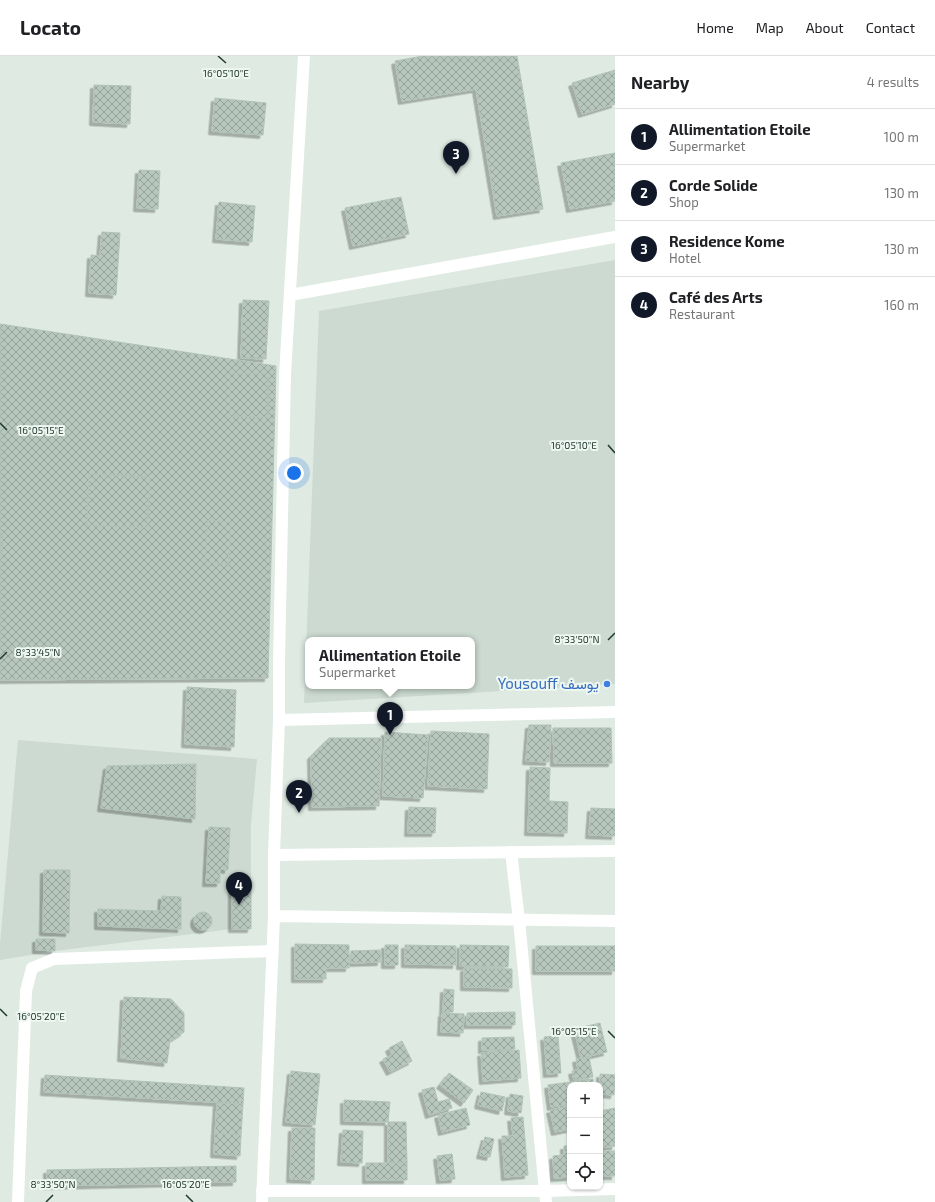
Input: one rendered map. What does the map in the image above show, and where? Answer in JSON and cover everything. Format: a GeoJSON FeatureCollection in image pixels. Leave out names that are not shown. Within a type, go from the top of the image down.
{"type":"FeatureCollection","features":[{"type":"Feature","properties":{"kind":"street"},"geometry":{"type":"LineString","coordinates":[[304,56],[285,375],[279,720],[274,855],[274,916],[262,1196],[546,1196],[615,1189]]}},
{"type":"Feature","properties":{"kind":"street"},"geometry":{"type":"LineString","coordinates":[[290,295],[615,237]]}},
{"type":"Feature","properties":{"kind":"street"},"geometry":{"type":"LineString","coordinates":[[279,720],[615,712]]}},
{"type":"Feature","properties":{"kind":"street"},"geometry":{"type":"LineString","coordinates":[[274,855],[615,851]]}},
{"type":"Feature","properties":{"kind":"street"},"geometry":{"type":"LineString","coordinates":[[511,852],[546,1196]]}},
{"type":"Feature","properties":{"kind":"street"},"geometry":{"type":"LineString","coordinates":[[274,916],[615,921]]}},
{"type":"Feature","properties":{"kind":"street"},"geometry":{"type":"LineString","coordinates":[[18,1202],[26,991],[32,968],[54,959],[273,951]]}},
{"type":"Feature","properties":{"kind":"shaded area"},"geometry":{"type":"Polygon","coordinates":[[[615,260],[615,684],[304,703],[305,677],[305,689],[475,689],[475,637],[307,637],[319,311],[615,260]]]}},
{"type":"Feature","properties":{"kind":"shaded area"},"geometry":{"type":"Polygon","coordinates":[[[18,740],[257,759],[251,824],[251,929],[232,929],[55,951],[0,960],[0,944],[18,740]]]}},
{"type":"Feature","properties":{"kind":"building"},"geometry":{"type":"Polygon","coordinates":[[[423,56],[517,56],[543,209],[497,216],[476,89],[402,101],[395,61],[423,56]]]}},
{"type":"Feature","properties":{"kind":"building"},"geometry":{"type":"Polygon","coordinates":[[[615,70],[615,104],[582,114],[572,83],[615,70]]]}},
{"type":"Feature","properties":{"kind":"building"},"geometry":{"type":"Polygon","coordinates":[[[94,85],[131,86],[130,124],[93,122],[94,85]]]}},
{"type":"Feature","properties":{"kind":"building"},"geometry":{"type":"Polygon","coordinates":[[[215,98],[266,103],[263,135],[212,131],[215,98]]]}},
{"type":"Feature","properties":{"kind":"building"},"geometry":{"type":"Polygon","coordinates":[[[615,153],[615,201],[570,209],[561,163],[615,153]]]}},
{"type":"Feature","properties":{"kind":"building"},"geometry":{"type":"Polygon","coordinates":[[[139,170],[160,171],[158,209],[137,208],[139,170]]]}},
{"type":"Feature","properties":{"kind":"building"},"geometry":{"type":"Polygon","coordinates":[[[401,197],[409,234],[353,246],[345,208],[401,197]]]}},
{"type":"Feature","properties":{"kind":"building"},"geometry":{"type":"Polygon","coordinates":[[[219,202],[255,206],[252,242],[216,239],[219,202]]]}},
{"type":"Feature","properties":{"kind":"building"},"geometry":{"type":"Polygon","coordinates":[[[102,232],[120,233],[116,295],[89,293],[91,255],[100,256],[102,232]]]}},
{"type":"Feature","properties":{"kind":"building"},"geometry":{"type":"Polygon","coordinates":[[[243,300],[269,301],[266,359],[241,358],[243,300]]]}},
{"type":"Feature","properties":{"kind":"building"},"geometry":{"type":"Polygon","coordinates":[[[0,324],[276,366],[268,678],[0,680],[0,324]]]}},
{"type":"Feature","properties":{"kind":"building"},"geometry":{"type":"Polygon","coordinates":[[[230,373],[268,373],[268,417],[230,416],[230,373]]]}},
{"type":"Feature","properties":{"kind":"building"},"geometry":{"type":"Polygon","coordinates":[[[89,474],[150,477],[147,528],[87,525],[89,474]]]}},
{"type":"Feature","properties":{"kind":"building"},"geometry":{"type":"Polygon","coordinates":[[[208,520],[231,522],[228,564],[205,562],[208,520]]]}},
{"type":"Feature","properties":{"kind":"building"},"geometry":{"type":"Polygon","coordinates":[[[0,532],[3,532],[2,557],[0,556],[0,532]]]}},
{"type":"Feature","properties":{"kind":"building"},"geometry":{"type":"Polygon","coordinates":[[[187,687],[236,690],[234,747],[185,744],[187,687]]]}},
{"type":"Feature","properties":{"kind":"building"},"geometry":{"type":"Polygon","coordinates":[[[529,725],[551,725],[549,762],[526,761],[529,725]]]}},
{"type":"Feature","properties":{"kind":"building"},"geometry":{"type":"Polygon","coordinates":[[[553,728],[611,728],[612,763],[554,763],[553,728]]]}},
{"type":"Feature","properties":{"kind":"building"},"geometry":{"type":"Polygon","coordinates":[[[431,731],[489,734],[487,789],[428,786],[431,731]]]}},
{"type":"Feature","properties":{"kind":"building"},"geometry":{"type":"Polygon","coordinates":[[[385,732],[428,735],[423,798],[383,796],[385,732]]]}},
{"type":"Feature","properties":{"kind":"building"},"geometry":{"type":"Polygon","coordinates":[[[329,738],[381,738],[379,806],[312,807],[311,756],[329,738]]]}},
{"type":"Feature","properties":{"kind":"building"},"geometry":{"type":"Polygon","coordinates":[[[196,764],[195,819],[101,808],[107,766],[196,764]]]}},
{"type":"Feature","properties":{"kind":"building"},"geometry":{"type":"Polygon","coordinates":[[[530,767],[550,768],[549,801],[568,802],[567,833],[528,832],[530,767]]]}},
{"type":"Feature","properties":{"kind":"building"},"geometry":{"type":"Polygon","coordinates":[[[409,807],[436,808],[435,833],[408,833],[409,807]]]}},
{"type":"Feature","properties":{"kind":"building"},"geometry":{"type":"Polygon","coordinates":[[[591,808],[615,809],[615,836],[589,835],[591,808]]]}},
{"type":"Feature","properties":{"kind":"building"},"geometry":{"type":"Polygon","coordinates":[[[209,827],[230,828],[228,870],[220,869],[220,883],[206,883],[209,827]]]}},
{"type":"Feature","properties":{"kind":"building"},"geometry":{"type":"Polygon","coordinates":[[[44,870],[70,870],[69,933],[43,932],[44,870]]]}},
{"type":"Feature","properties":{"kind":"building"},"geometry":{"type":"Polygon","coordinates":[[[232,885],[251,885],[251,929],[232,929],[232,885]]]}},
{"type":"Feature","properties":{"kind":"building"},"geometry":{"type":"Polygon","coordinates":[[[162,896],[181,897],[181,929],[98,926],[98,909],[161,911],[162,896]]]}},
{"type":"Feature","properties":{"kind":"building"},"geometry":{"type":"Polygon","coordinates":[[[203,912],[209,915],[212,921],[209,927],[203,930],[197,927],[194,921],[197,915],[203,912]]]}},
{"type":"Feature","properties":{"kind":"building"},"geometry":{"type":"Polygon","coordinates":[[[36,939],[55,939],[55,951],[36,950],[36,939]]]}},
{"type":"Feature","properties":{"kind":"building"},"geometry":{"type":"Polygon","coordinates":[[[295,944],[349,945],[349,968],[326,968],[326,979],[295,979],[295,944]]]}},
{"type":"Feature","properties":{"kind":"building"},"geometry":{"type":"Polygon","coordinates":[[[385,945],[398,945],[398,965],[385,965],[385,945]]]}},
{"type":"Feature","properties":{"kind":"building"},"geometry":{"type":"Polygon","coordinates":[[[405,945],[456,946],[456,965],[405,964],[405,945]]]}},
{"type":"Feature","properties":{"kind":"building"},"geometry":{"type":"Polygon","coordinates":[[[460,945],[509,946],[508,967],[460,966],[460,945]]]}},
{"type":"Feature","properties":{"kind":"building"},"geometry":{"type":"Polygon","coordinates":[[[536,946],[615,946],[615,971],[536,971],[536,946]]]}},
{"type":"Feature","properties":{"kind":"building"},"geometry":{"type":"Polygon","coordinates":[[[380,950],[381,962],[351,963],[351,951],[380,950]]]}},
{"type":"Feature","properties":{"kind":"building"},"geometry":{"type":"Polygon","coordinates":[[[464,968],[512,969],[512,988],[464,987],[464,968]]]}},
{"type":"Feature","properties":{"kind":"building"},"geometry":{"type":"Polygon","coordinates":[[[444,989],[454,990],[453,1012],[443,1012],[444,989]]]}},
{"type":"Feature","properties":{"kind":"building"},"geometry":{"type":"Polygon","coordinates":[[[124,997],[171,999],[184,1013],[184,1032],[170,1041],[167,1063],[121,1058],[124,997]]]}},
{"type":"Feature","properties":{"kind":"building"},"geometry":{"type":"Polygon","coordinates":[[[515,1012],[515,1025],[467,1025],[467,1013],[515,1012]]]}},
{"type":"Feature","properties":{"kind":"building"},"geometry":{"type":"Polygon","coordinates":[[[442,1013],[464,1014],[463,1033],[441,1032],[442,1013]]]}},
{"type":"Feature","properties":{"kind":"building"},"geometry":{"type":"Polygon","coordinates":[[[600,1023],[607,1052],[581,1058],[574,1029],[600,1023]]]}},
{"type":"Feature","properties":{"kind":"building"},"geometry":{"type":"Polygon","coordinates":[[[558,1036],[561,1073],[547,1074],[544,1037],[558,1036]]]}},
{"type":"Feature","properties":{"kind":"building"},"geometry":{"type":"Polygon","coordinates":[[[514,1037],[515,1049],[482,1050],[482,1038],[514,1037]]]}},
{"type":"Feature","properties":{"kind":"building"},"geometry":{"type":"Polygon","coordinates":[[[402,1041],[412,1061],[390,1072],[383,1059],[392,1055],[389,1048],[402,1041]]]}},
{"type":"Feature","properties":{"kind":"building"},"geometry":{"type":"Polygon","coordinates":[[[519,1050],[521,1078],[483,1081],[481,1053],[519,1050]]]}},
{"type":"Feature","properties":{"kind":"building"},"geometry":{"type":"Polygon","coordinates":[[[589,1057],[593,1077],[574,1080],[572,1071],[578,1070],[576,1059],[589,1057]]]}},
{"type":"Feature","properties":{"kind":"building"},"geometry":{"type":"Polygon","coordinates":[[[291,1071],[320,1074],[315,1125],[286,1122],[291,1071]]]}},
{"type":"Feature","properties":{"kind":"building"},"geometry":{"type":"Polygon","coordinates":[[[449,1073],[473,1090],[464,1103],[440,1085],[449,1073]]]}},
{"type":"Feature","properties":{"kind":"building"},"geometry":{"type":"Polygon","coordinates":[[[600,1074],[615,1075],[614,1095],[603,1094],[603,1082],[600,1082],[600,1074]]]}},
{"type":"Feature","properties":{"kind":"building"},"geometry":{"type":"Polygon","coordinates":[[[45,1075],[244,1088],[243,1104],[44,1092],[45,1075]]]}},
{"type":"Feature","properties":{"kind":"building"},"geometry":{"type":"Polygon","coordinates":[[[593,1079],[593,1082],[570,1082],[593,1079]]]}},
{"type":"Feature","properties":{"kind":"building"},"geometry":{"type":"Polygon","coordinates":[[[567,1082],[567,1104],[551,1107],[548,1085],[567,1082]]]}},
{"type":"Feature","properties":{"kind":"building"},"geometry":{"type":"Polygon","coordinates":[[[434,1087],[438,1102],[449,1099],[452,1108],[429,1115],[422,1090],[434,1087]]]}},
{"type":"Feature","properties":{"kind":"building"},"geometry":{"type":"Polygon","coordinates":[[[481,1092],[505,1097],[502,1111],[478,1105],[481,1092]]]}},
{"type":"Feature","properties":{"kind":"building"},"geometry":{"type":"Polygon","coordinates":[[[510,1094],[523,1096],[521,1113],[508,1111],[510,1094]]]}},
{"type":"Feature","properties":{"kind":"building"},"geometry":{"type":"Polygon","coordinates":[[[344,1100],[390,1102],[388,1122],[344,1121],[344,1100]]]}},
{"type":"Feature","properties":{"kind":"building"},"geometry":{"type":"Polygon","coordinates":[[[217,1103],[243,1104],[241,1135],[215,1133],[217,1103]]]}},
{"type":"Feature","properties":{"kind":"building"},"geometry":{"type":"Polygon","coordinates":[[[567,1107],[567,1130],[555,1132],[550,1110],[567,1107]]]}},
{"type":"Feature","properties":{"kind":"building"},"geometry":{"type":"Polygon","coordinates":[[[466,1108],[470,1125],[442,1132],[438,1115],[466,1108]]]}},
{"type":"Feature","properties":{"kind":"building"},"geometry":{"type":"Polygon","coordinates":[[[615,1108],[615,1146],[603,1148],[603,1110],[615,1108]]]}},
{"type":"Feature","properties":{"kind":"building"},"geometry":{"type":"Polygon","coordinates":[[[523,1117],[528,1175],[505,1177],[502,1136],[513,1136],[511,1118],[523,1117]]]}},
{"type":"Feature","properties":{"kind":"building"},"geometry":{"type":"Polygon","coordinates":[[[388,1122],[406,1122],[407,1163],[388,1163],[388,1122]]]}},
{"type":"Feature","properties":{"kind":"building"},"geometry":{"type":"Polygon","coordinates":[[[292,1128],[315,1128],[314,1180],[290,1179],[292,1128]]]}},
{"type":"Feature","properties":{"kind":"building"},"geometry":{"type":"Polygon","coordinates":[[[343,1130],[363,1131],[362,1163],[341,1162],[343,1130]]]}},
{"type":"Feature","properties":{"kind":"building"},"geometry":{"type":"Polygon","coordinates":[[[215,1133],[241,1135],[240,1156],[214,1154],[215,1133]]]}},
{"type":"Feature","properties":{"kind":"building"},"geometry":{"type":"Polygon","coordinates":[[[485,1137],[494,1139],[490,1157],[480,1155],[485,1137]]]}},
{"type":"Feature","properties":{"kind":"building"},"geometry":{"type":"Polygon","coordinates":[[[564,1146],[567,1146],[567,1177],[554,1178],[553,1156],[564,1155],[564,1146]]]}},
{"type":"Feature","properties":{"kind":"building"},"geometry":{"type":"Polygon","coordinates":[[[603,1151],[615,1151],[615,1176],[603,1176],[603,1151]]]}},
{"type":"Feature","properties":{"kind":"building"},"geometry":{"type":"Polygon","coordinates":[[[452,1154],[455,1179],[440,1180],[437,1156],[452,1154]]]}},
{"type":"Feature","properties":{"kind":"building"},"geometry":{"type":"Polygon","coordinates":[[[366,1163],[407,1163],[407,1180],[366,1180],[366,1163]]]}},
{"type":"Feature","properties":{"kind":"building"},"geometry":{"type":"Polygon","coordinates":[[[236,1166],[236,1182],[47,1186],[47,1170],[236,1166]]]}},
{"type":"Feature","properties":{"kind":"place","name":"Residence Kome"},"geometry":{"type":"Point","coordinates":[456,174]}},
{"type":"Feature","properties":{"kind":"place","name":"Yousouff يوسف"},"geometry":{"type":"Point","coordinates":[607,684]}},
{"type":"Feature","properties":{"kind":"place","name":"Allimentation Etoile"},"geometry":{"type":"Point","coordinates":[390,735]}},
{"type":"Feature","properties":{"kind":"place","name":"Corde Solide"},"geometry":{"type":"Point","coordinates":[299,813]}},
{"type":"Feature","properties":{"kind":"place","name":"Café des Arts"},"geometry":{"type":"Point","coordinates":[239,905]}}]}
